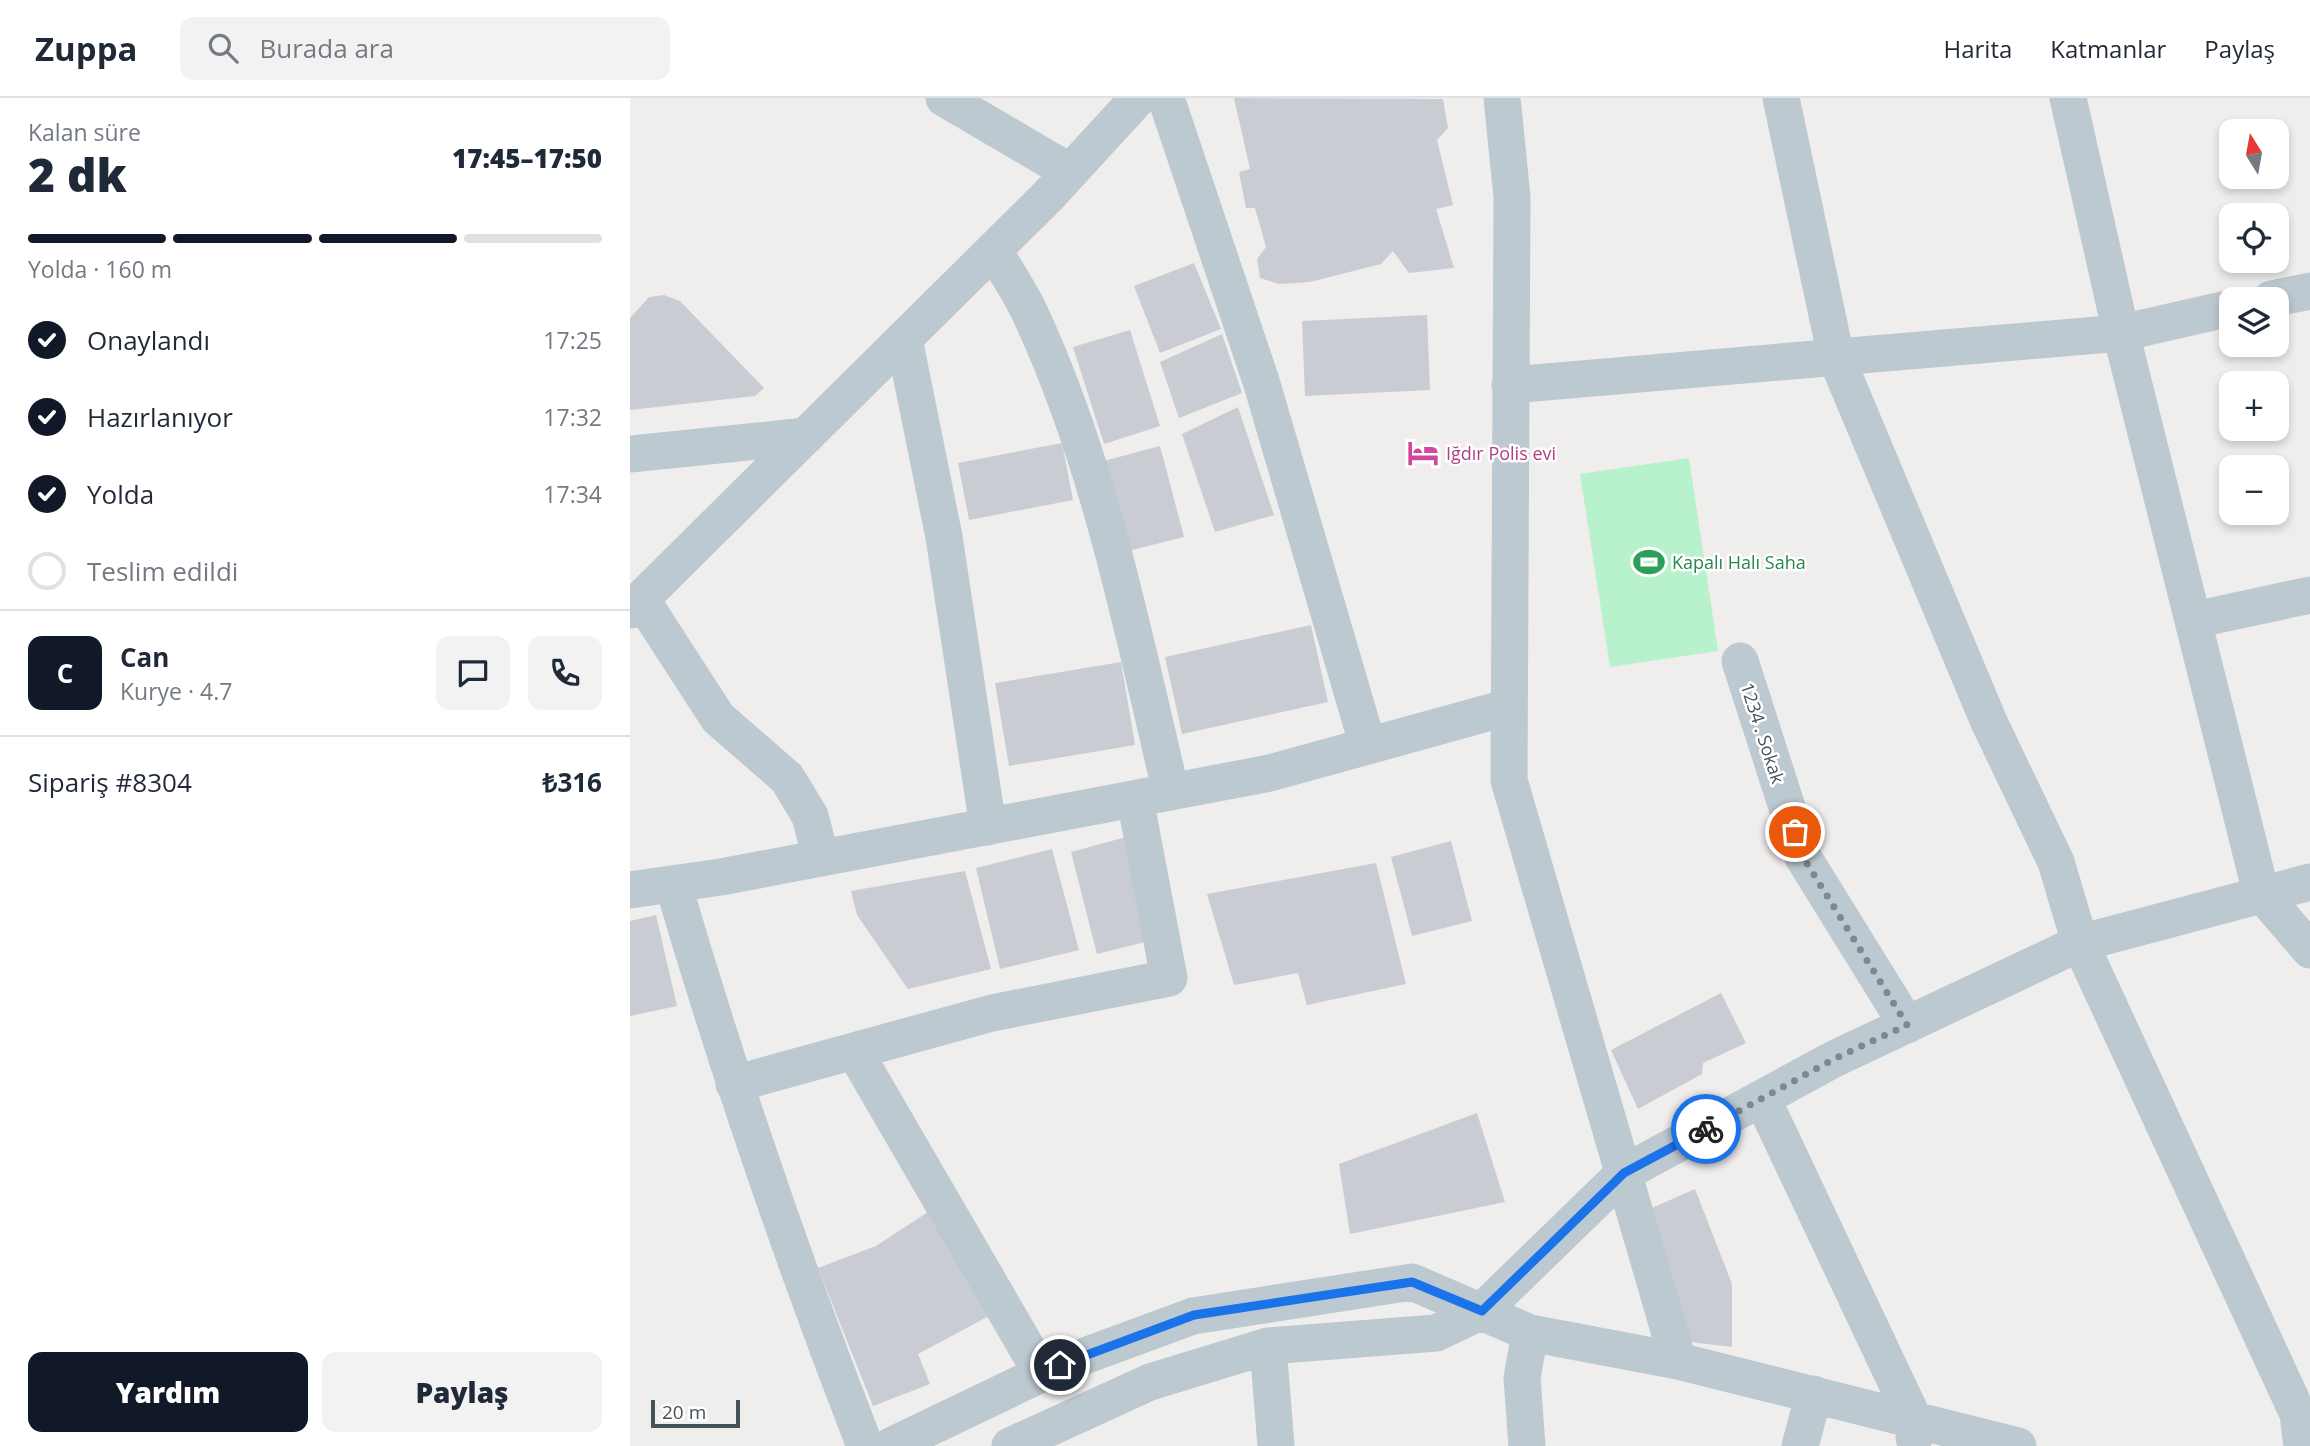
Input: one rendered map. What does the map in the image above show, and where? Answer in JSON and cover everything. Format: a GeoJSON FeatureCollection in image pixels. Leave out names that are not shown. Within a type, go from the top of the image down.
{"type":"FeatureCollection","features":[{"type":"Feature","properties":{"kind":"street"},"geometry":{"type":"LineString","coordinates":[[944,98],[1070,172]]}},
{"type":"Feature","properties":{"kind":"street"},"geometry":{"type":"LineString","coordinates":[[821,858],[810,816],[788,778],[718,718],[635,605],[993,250],[1138,98]]}},
{"type":"Feature","properties":{"kind":"street"},"geometry":{"type":"LineString","coordinates":[[1166,98],[1261,381],[1368,746]]}},
{"type":"Feature","properties":{"kind":"street"},"geometry":{"type":"LineString","coordinates":[[1502,98],[1511,197],[1509,780],[1678,1361]]}},
{"type":"Feature","properties":{"kind":"street"},"geometry":{"type":"LineString","coordinates":[[1781,98],[1836,358],[1989,722],[2056,862],[2080,943],[2298,1414],[2302,1446]]}},
{"type":"Feature","properties":{"kind":"street"},"geometry":{"type":"LineString","coordinates":[[2068,98],[2121,333],[2261,893],[2310,950]]}},
{"type":"Feature","properties":{"kind":"street"},"geometry":{"type":"LineString","coordinates":[[993,250],[1027,307],[1066,402],[1106,519],[1171,792]]}},
{"type":"Feature","properties":{"kind":"street"},"geometry":{"type":"LineString","coordinates":[[2289,295],[2310,290]]}},
{"type":"Feature","properties":{"kind":"street"},"geometry":{"type":"LineString","coordinates":[[1510,385],[2121,333],[2219,311]]}},
{"type":"Feature","properties":{"kind":"street"},"geometry":{"type":"LineString","coordinates":[[904,339],[944,537],[988,827]]}},
{"type":"Feature","properties":{"kind":"street"},"geometry":{"type":"LineString","coordinates":[[630,454],[806,436]]}},
{"type":"Feature","properties":{"kind":"street"},"geometry":{"type":"LineString","coordinates":[[2194,620],[2310,595]]}},
{"type":"Feature","properties":{"kind":"street","name":"1234 . Sokak"},"geometry":{"type":"LineString","coordinates":[[1740,662],[1803,857],[1907,1025]]}},
{"type":"Feature","properties":{"kind":"street"},"geometry":{"type":"LineString","coordinates":[[630,890],[821,858],[1270,774],[1509,707]]}},
{"type":"Feature","properties":{"kind":"street"},"geometry":{"type":"LineString","coordinates":[[734,1084],[992,1013],[1168,978],[1135,799]]}},
{"type":"Feature","properties":{"kind":"street"},"geometry":{"type":"LineString","coordinates":[[1010,1446],[1150,1381],[1268,1346],[1436,1333],[1482,1311],[1624,1173],[1834,1059],[2080,943],[2310,881]]}},
{"type":"Feature","properties":{"kind":"street"},"geometry":{"type":"LineString","coordinates":[[673,884],[734,1084],[823,1339],[865,1446]]}},
{"type":"Feature","properties":{"kind":"street"},"geometry":{"type":"LineString","coordinates":[[855,1052],[1042,1374]]}},
{"type":"Feature","properties":{"kind":"street"},"geometry":{"type":"LineString","coordinates":[[1762,1098],[1914,1434]]}},
{"type":"Feature","properties":{"kind":"street"},"geometry":{"type":"LineString","coordinates":[[891,1446],[1042,1374],[1194,1315],[1412,1282],[1530,1333],[1678,1361],[1814,1394],[1914,1434],[2018,1446]]}},
{"type":"Feature","properties":{"kind":"street"},"geometry":{"type":"LineString","coordinates":[[1527,1446],[1522,1400],[1530,1333]]}},
{"type":"Feature","properties":{"kind":"street"},"geometry":{"type":"LineString","coordinates":[[1268,1346],[1276,1446]]}},
{"type":"Feature","properties":{"kind":"street"},"geometry":{"type":"LineString","coordinates":[[1800,1446],[1814,1394]]}},
{"type":"Feature","properties":{"kind":"green space","name":"Kapalı Halı Saha"},"geometry":{"type":"Polygon","coordinates":[[[1689,458],[1718,651],[1610,667],[1580,474],[1689,458]]]}},
{"type":"Feature","properties":{"kind":"building"},"geometry":{"type":"Polygon","coordinates":[[[1234,98],[1443,99],[1448,128],[1437,140],[1453,205],[1436,209],[1454,268],[1409,273],[1393,251],[1381,264],[1310,282],[1279,284],[1260,278],[1257,259],[1266,247],[1255,208],[1246,208],[1239,172],[1250,169],[1234,98]]]}},
{"type":"Feature","properties":{"kind":"building"},"geometry":{"type":"Polygon","coordinates":[[[1194,263],[1221,329],[1160,353],[1134,286],[1194,263]]]}},
{"type":"Feature","properties":{"kind":"building"},"geometry":{"type":"Polygon","coordinates":[[[664,295],[680,301],[764,388],[755,396],[630,410],[630,318],[649,297],[664,295]]]}},
{"type":"Feature","properties":{"kind":"building"},"geometry":{"type":"Polygon","coordinates":[[[1427,315],[1430,390],[1305,396],[1302,321],[1427,315]]]}},
{"type":"Feature","properties":{"kind":"building"},"geometry":{"type":"Polygon","coordinates":[[[1130,330],[1160,426],[1104,444],[1073,347],[1130,330]]]}},
{"type":"Feature","properties":{"kind":"building"},"geometry":{"type":"Polygon","coordinates":[[[1222,334],[1242,393],[1179,418],[1160,362],[1222,334]]]}},
{"type":"Feature","properties":{"kind":"building"},"geometry":{"type":"Polygon","coordinates":[[[1238,407],[1274,515],[1215,532],[1182,434],[1238,407]]]}},
{"type":"Feature","properties":{"kind":"building"},"geometry":{"type":"Polygon","coordinates":[[[1062,443],[1073,500],[969,520],[958,463],[1062,443]]]}},
{"type":"Feature","properties":{"kind":"building"},"geometry":{"type":"Polygon","coordinates":[[[1160,446],[1184,537],[1124,552],[1100,462],[1160,446]]]}},
{"type":"Feature","properties":{"kind":"building"},"geometry":{"type":"Polygon","coordinates":[[[1311,625],[1328,702],[1182,734],[1165,657],[1311,625]]]}},
{"type":"Feature","properties":{"kind":"building"},"geometry":{"type":"Polygon","coordinates":[[[1121,662],[1135,745],[1009,766],[995,683],[1121,662]]]}},
{"type":"Feature","properties":{"kind":"building"},"geometry":{"type":"Polygon","coordinates":[[[1126,837],[1153,940],[1097,954],[1071,852],[1126,837]]]}},
{"type":"Feature","properties":{"kind":"building"},"geometry":{"type":"Polygon","coordinates":[[[1451,841],[1472,921],[1412,936],[1391,857],[1451,841]]]}},
{"type":"Feature","properties":{"kind":"building"},"geometry":{"type":"Polygon","coordinates":[[[1052,849],[1079,950],[1000,969],[976,868],[1052,849]]]}},
{"type":"Feature","properties":{"kind":"building"},"geometry":{"type":"Polygon","coordinates":[[[1376,863],[1406,984],[1307,1005],[1298,973],[1234,985],[1207,894],[1376,863]]]}},
{"type":"Feature","properties":{"kind":"building"},"geometry":{"type":"Polygon","coordinates":[[[965,871],[991,969],[908,989],[857,915],[851,891],[965,871]]]}},
{"type":"Feature","properties":{"kind":"building"},"geometry":{"type":"Polygon","coordinates":[[[656,915],[677,1006],[630,1016],[630,921],[656,915]]]}},
{"type":"Feature","properties":{"kind":"building"},"geometry":{"type":"Polygon","coordinates":[[[1721,993],[1746,1043],[1703,1063],[1702,1074],[1638,1109],[1611,1050],[1721,993]]]}},
{"type":"Feature","properties":{"kind":"building"},"geometry":{"type":"Polygon","coordinates":[[[1477,1113],[1505,1202],[1350,1234],[1339,1164],[1477,1113]]]}},
{"type":"Feature","properties":{"kind":"building"},"geometry":{"type":"Polygon","coordinates":[[[1695,1189],[1732,1284],[1732,1347],[1682,1341],[1645,1211],[1695,1189]]]}},
{"type":"Feature","properties":{"kind":"building"},"geometry":{"type":"Polygon","coordinates":[[[928,1212],[989,1316],[918,1354],[930,1384],[873,1406],[818,1268],[876,1246],[928,1212]]]}},
{"type":"Feature","properties":{"kind":"way so far"},"geometry":{"type":"LineString","coordinates":[[1706,1129],[1834,1059],[1907,1025],[1848,934],[1803,857],[1795,832]]}},
{"type":"Feature","properties":{"kind":"place","name":"Iğdır Polis evi"},"geometry":{"type":"Point","coordinates":[1423,453]}},
{"type":"Feature","properties":{"kind":"place","name":"Kapalı Halı Saha"},"geometry":{"type":"Point","coordinates":[1649,562]}},
{"type":"Feature","properties":{"kind":"route"},"geometry":{"type":"LineString","coordinates":[[1060,1365],[1194,1315],[1412,1282],[1482,1311],[1624,1173],[1706,1129]]}}]}
